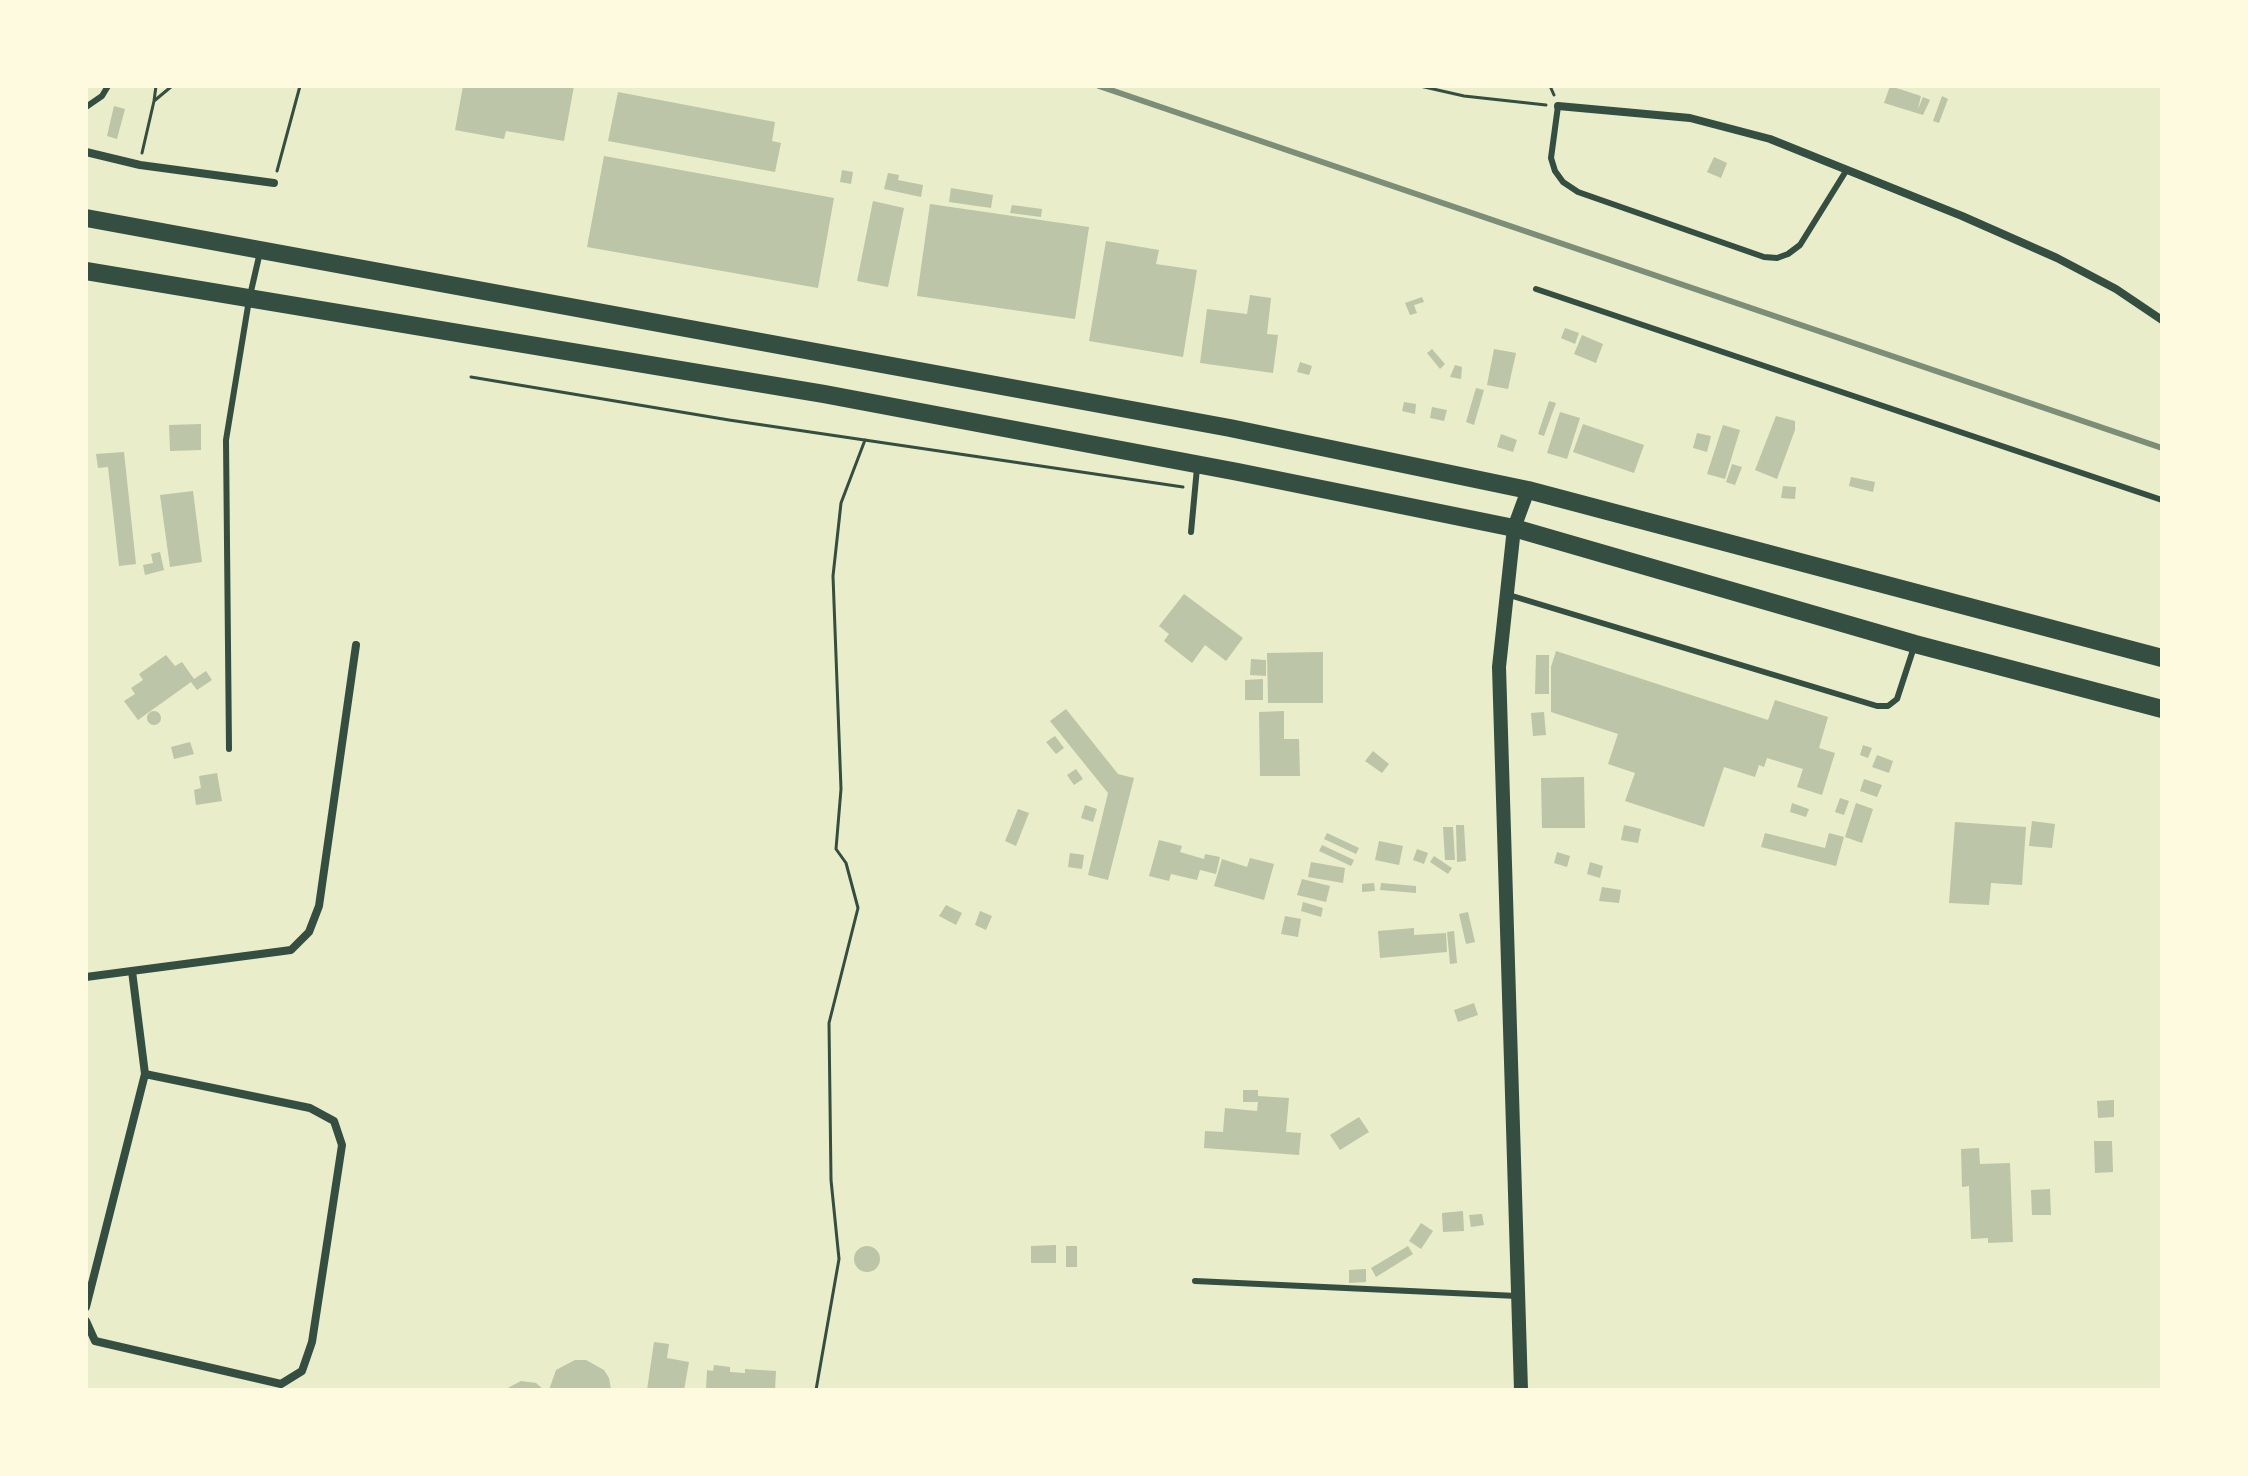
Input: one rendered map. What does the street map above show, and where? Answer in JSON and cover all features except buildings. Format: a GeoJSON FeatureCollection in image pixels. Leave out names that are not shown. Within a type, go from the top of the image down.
{"type":"FeatureCollection","features":[{"type":"Feature","properties":{"kind":"highway"},"geometry":{"type":"LineString","coordinates":[[86,218],[1230,428],[1528,490],[2162,658]]}},
{"type":"Feature","properties":{"kind":"highway"},"geometry":{"type":"LineString","coordinates":[[86,271],[824,394],[1514,528],[1915,644],[2162,709]]}},
{"type":"Feature","properties":{"kind":"street"},"geometry":{"type":"LineString","coordinates":[[1558,106],[1690,118],[1770,139],[1962,216],[2057,258],[2116,289],[2162,320]]}},
{"type":"Feature","properties":{"kind":"street"},"geometry":{"type":"LineString","coordinates":[[86,152],[140,165],[274,183]]}},
{"type":"Feature","properties":{"kind":"street"},"geometry":{"type":"LineString","coordinates":[[1521,1390],[1499,667],[1514,528],[1528,490]]}},
{"type":"Feature","properties":{"kind":"street"},"geometry":{"type":"LineString","coordinates":[[86,977],[291,950],[309,932],[319,906],[356,645]]}},
{"type":"Feature","properties":{"kind":"street"},"geometry":{"type":"LineString","coordinates":[[86,1307],[145,1074],[132,971]]}},
{"type":"Feature","properties":{"kind":"street"},"geometry":{"type":"LineString","coordinates":[[86,1321],[95,1341],[281,1384],[302,1371],[312,1342],[342,1145],[334,1121],[310,1108],[145,1074]]}},
{"type":"Feature","properties":{"kind":"lane"},"geometry":{"type":"LineString","coordinates":[[86,107],[102,96],[108,86]]}},
{"type":"Feature","properties":{"kind":"lane"},"geometry":{"type":"LineString","coordinates":[[1558,106],[1551,158],[1563,182],[1578,192],[1764,257],[1777,258],[1800,245],[1846,171]]}},
{"type":"Feature","properties":{"kind":"lane"},"geometry":{"type":"LineString","coordinates":[[229,749],[226,440],[260,251]]}},
{"type":"Feature","properties":{"kind":"lane"},"geometry":{"type":"LineString","coordinates":[[1536,289],[2162,500]]}},
{"type":"Feature","properties":{"kind":"lane"},"geometry":{"type":"LineString","coordinates":[[1191,532],[1197,465]]}},
{"type":"Feature","properties":{"kind":"lane"},"geometry":{"type":"LineString","coordinates":[[1505,593],[1877,706],[1888,706],[1897,699],[1915,644]]}},
{"type":"Feature","properties":{"kind":"lane"},"geometry":{"type":"LineString","coordinates":[[1195,1281],[1517,1296]]}},
{"type":"Feature","properties":{"kind":"path"},"geometry":{"type":"LineString","coordinates":[[140,165],[156,86]]}},
{"type":"Feature","properties":{"kind":"path"},"geometry":{"type":"LineString","coordinates":[[154,101],[172,86]]}},
{"type":"Feature","properties":{"kind":"path"},"geometry":{"type":"LineString","coordinates":[[274,183],[300,86]]}},
{"type":"Feature","properties":{"kind":"path"},"geometry":{"type":"LineString","coordinates":[[1420,86],[1464,96],[1558,106]]}},
{"type":"Feature","properties":{"kind":"path"},"geometry":{"type":"LineString","coordinates":[[471,377],[1195,489]]}},
{"type":"Feature","properties":{"kind":"path"},"geometry":{"type":"LineString","coordinates":[[816,1390],[839,1259],[831,1180],[829,1023],[858,908],[846,863],[836,849],[841,789],[833,576],[841,503],[865,440]]}},
{"type":"Feature","properties":{"kind":"railway"},"geometry":{"type":"LineString","coordinates":[[1099,86],[2162,448]]}}]}
